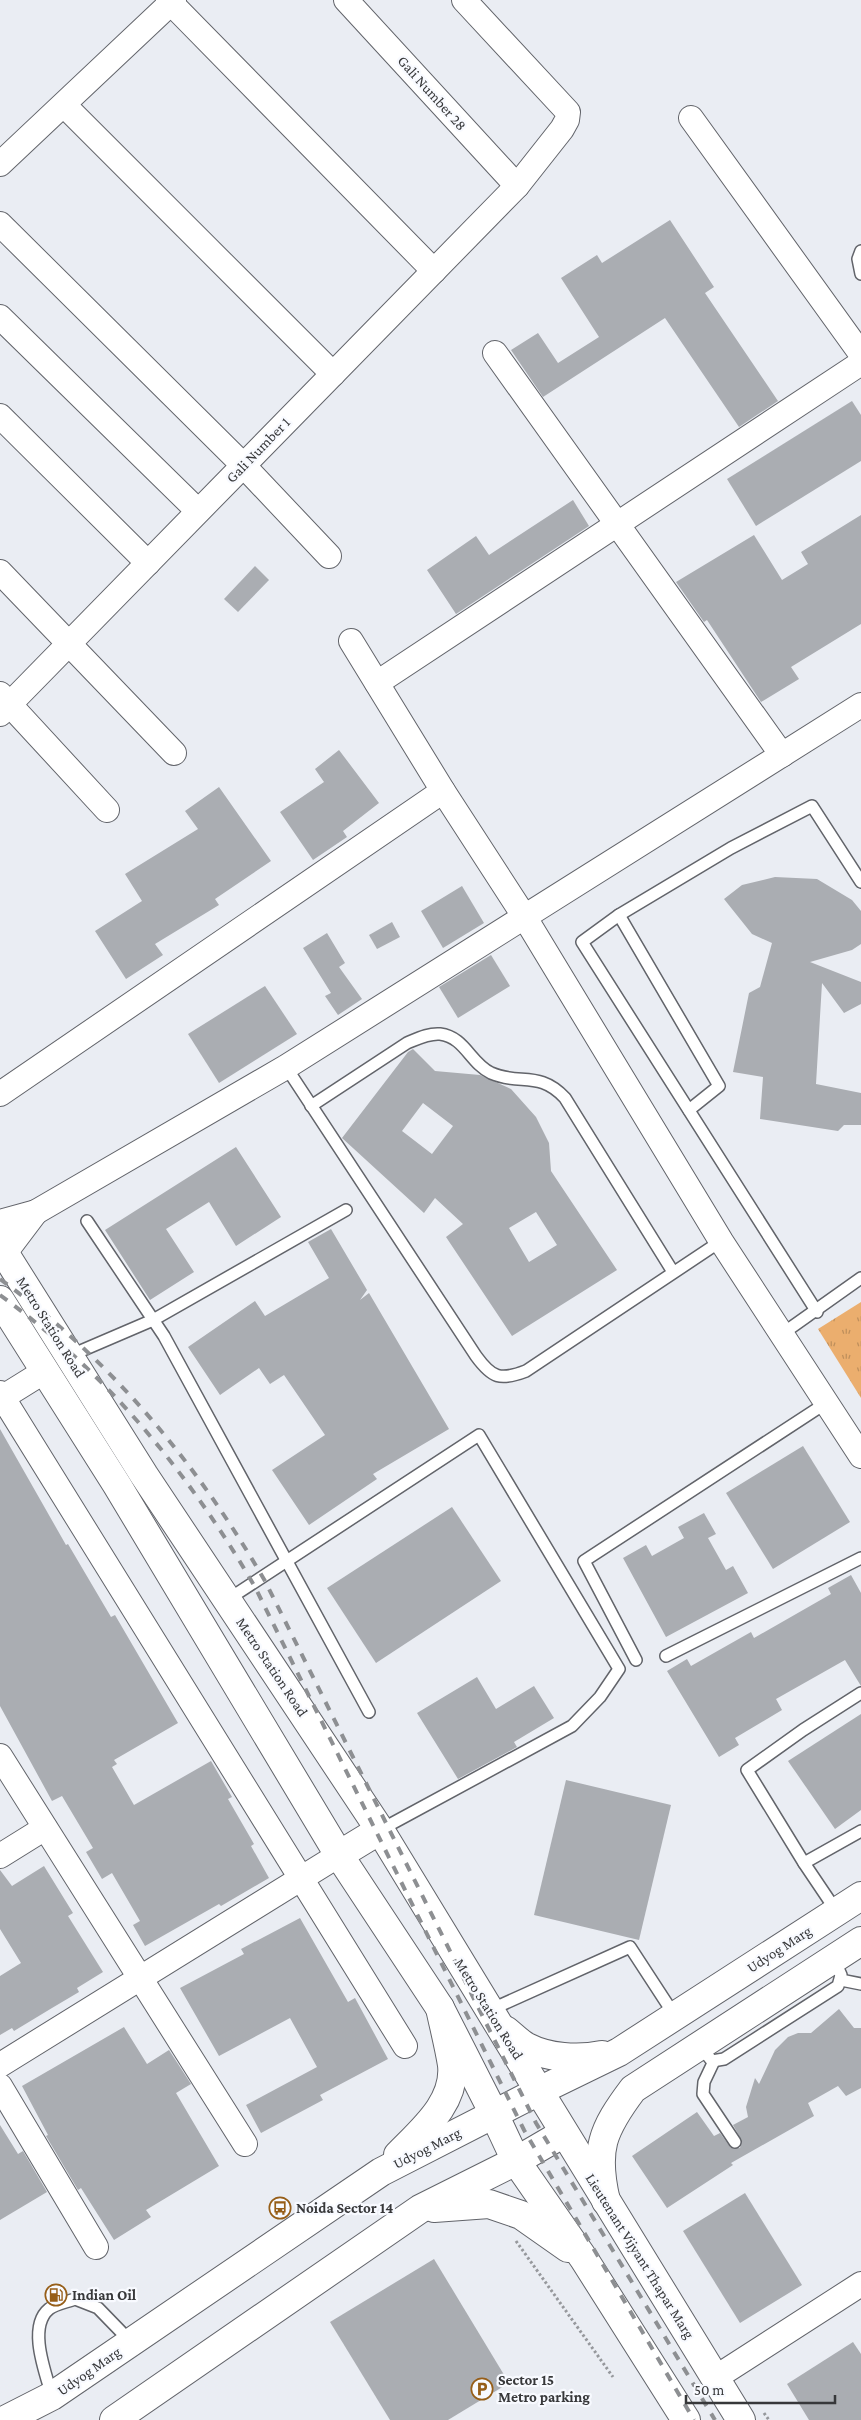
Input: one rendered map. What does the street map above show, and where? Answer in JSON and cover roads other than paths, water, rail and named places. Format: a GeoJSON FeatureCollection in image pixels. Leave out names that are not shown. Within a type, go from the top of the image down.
{"type":"FeatureCollection","features":[{"type":"Feature","properties":{"kind":"street","name":"Gali Number 28"},"geometry":{"type":"LineString","coordinates":[[346,0],[517,186]]}},
{"type":"Feature","properties":{"kind":"street","name":"Gali Number 1"},"geometry":{"type":"LineString","coordinates":[[3,704],[69,644],[517,186],[568,120],[568,112],[464,0]]}},
{"type":"Feature","properties":{"kind":"street"},"geometry":{"type":"LineString","coordinates":[[0,164],[171,1],[434,271]]}},
{"type":"Feature","properties":{"kind":"street"},"geometry":{"type":"LineString","coordinates":[[64,105],[333,374]]}},
{"type":"Feature","properties":{"kind":"street"},"geometry":{"type":"LineString","coordinates":[[691,118],[861,354]]}},
{"type":"Feature","properties":{"kind":"street"},"geometry":{"type":"LineString","coordinates":[[0,224],[243,465],[330,556]]}},
{"type":"Feature","properties":{"kind":"street"},"geometry":{"type":"LineString","coordinates":[[0,317],[198,511]]}},
{"type":"Feature","properties":{"kind":"street"},"geometry":{"type":"LineString","coordinates":[[495,353],[782,755]]}},
{"type":"Feature","properties":{"kind":"street"},"geometry":{"type":"LineString","coordinates":[[377,683],[861,363]]}},
{"type":"Feature","properties":{"kind":"street"},"geometry":{"type":"LineString","coordinates":[[0,416],[148,562]]}},
{"type":"Feature","properties":{"kind":"street"},"geometry":{"type":"LineString","coordinates":[[0,572],[174,753]]}},
{"type":"Feature","properties":{"kind":"street"},"geometry":{"type":"LineString","coordinates":[[351,641],[443,791],[524,916],[721,1241],[861,1456]]}},
{"type":"Feature","properties":{"kind":"street"},"geometry":{"type":"LineString","coordinates":[[3,704],[107,810]]}},
{"type":"Feature","properties":{"kind":"street"},"geometry":{"type":"LineString","coordinates":[[0,1222],[36,1212],[286,1067],[861,705]]}},
{"type":"Feature","properties":{"kind":"street"},"geometry":{"type":"LineString","coordinates":[[0,1094],[443,791]]}},
{"type":"Feature","properties":{"kind":"street"},"geometry":{"type":"LineString","coordinates":[[2,1250],[36,1212]]}},
{"type":"Feature","properties":{"kind":"street","name":"Metro Station Road"},"geometry":{"type":"LineString","coordinates":[[2,1250],[144,1474],[380,1830],[493,2018],[540,2090]]}},
{"type":"Feature","properties":{"kind":"street","name":"Metro Station Road"},"geometry":{"type":"LineString","coordinates":[[0,1300],[122,1494],[339,1855],[440,2008],[494,2114]]}},
{"type":"Feature","properties":{"kind":"street"},"geometry":{"type":"LineString","coordinates":[[45,1371],[1,1397],[405,2046]]}},
{"type":"Feature","properties":{"kind":"street"},"geometry":{"type":"LineString","coordinates":[[0,1756],[246,2144]]}},
{"type":"Feature","properties":{"kind":"street"},"geometry":{"type":"LineString","coordinates":[[0,1856],[45,1828]]}},
{"type":"Feature","properties":{"kind":"street"},"geometry":{"type":"LineString","coordinates":[[0,2066],[300,1877],[380,1830]]}},
{"type":"Feature","properties":{"kind":"street","name":"Udyog Marg"},"geometry":{"type":"LineString","coordinates":[[5,2420],[52,2396],[381,2172],[540,2090],[619,2052],[861,1896]]}},
{"type":"Feature","properties":{"kind":"street"},"geometry":{"type":"LineString","coordinates":[[606,2202],[599,2172],[603,2141],[613,2115],[633,2088],[707,2053],[837,1969],[861,1941]]}},
{"type":"Feature","properties":{"kind":"street"},"geometry":{"type":"LineString","coordinates":[[381,2172],[430,2121],[440,2109],[447,2094],[451,2081],[452,2066],[440,2008]]}},
{"type":"Feature","properties":{"kind":"street"},"geometry":{"type":"LineString","coordinates":[[493,2018],[527,2047],[556,2056],[589,2058],[619,2052]]}},
{"type":"Feature","properties":{"kind":"street"},"geometry":{"type":"LineString","coordinates":[[0,2086],[96,2247]]}},
{"type":"Feature","properties":{"kind":"street","name":"Lieutenant Vijyant Thapar Marg"},"geometry":{"type":"LineString","coordinates":[[540,2090],[606,2202],[741,2420]]}},
{"type":"Feature","properties":{"kind":"street"},"geometry":{"type":"LineString","coordinates":[[494,2114],[516,2161],[584,2259],[686,2420]]}},
{"type":"Feature","properties":{"kind":"street"},"geometry":{"type":"LineString","coordinates":[[114,2420],[420,2210],[516,2161],[564,2133]]}},
{"type":"Feature","properties":{"kind":"street"},"geometry":{"type":"LineString","coordinates":[[420,2210],[489,2204],[521,2215],[584,2259]]}},
{"type":"Feature","properties":{"kind":"street"},"geometry":{"type":"LineString","coordinates":[[715,2378],[861,2284]]}},
{"type":"Feature","properties":{"kind":"lane"},"geometry":{"type":"LineString","coordinates":[[861,251],[858,258],[861,274]]}},
{"type":"Feature","properties":{"kind":"lane"},"geometry":{"type":"LineString","coordinates":[[816,1312],[582,942],[619,915],[653,897],[731,848],[812,806],[861,882]]}},
{"type":"Feature","properties":{"kind":"lane"},"geometry":{"type":"LineString","coordinates":[[619,915],[719,1086],[689,1110]]}},
{"type":"Feature","properties":{"kind":"lane"},"geometry":{"type":"LineString","coordinates":[[311,1106],[407,1043],[424,1036],[439,1034],[456,1039],[489,1072],[506,1078],[542,1081],[555,1087],[565,1098],[673,1272]]}},
{"type":"Feature","properties":{"kind":"lane"},"geometry":{"type":"LineString","coordinates":[[286,1067],[476,1356],[486,1369],[496,1376],[511,1377],[526,1372],[721,1241]]}},
{"type":"Feature","properties":{"kind":"lane"},"geometry":{"type":"LineString","coordinates":[[69,1356],[153,1320],[346,1210]]}},
{"type":"Feature","properties":{"kind":"lane"},"geometry":{"type":"LineString","coordinates":[[87,1221],[153,1320],[368,1712]]}},
{"type":"Feature","properties":{"kind":"lane"},"geometry":{"type":"LineString","coordinates":[[782,1334],[816,1312],[861,1278]]}},
{"type":"Feature","properties":{"kind":"lane"},"geometry":{"type":"LineString","coordinates":[[636,1660],[584,1561],[826,1402]]}},
{"type":"Feature","properties":{"kind":"lane"},"geometry":{"type":"LineString","coordinates":[[227,1600],[479,1435],[619,1668],[600,1697],[572,1726],[380,1830]]}},
{"type":"Feature","properties":{"kind":"lane"},"geometry":{"type":"LineString","coordinates":[[666,1656],[861,1558]]}},
{"type":"Feature","properties":{"kind":"lane"},"geometry":{"type":"LineString","coordinates":[[837,1912],[804,1864],[747,1770],[802,1730],[861,1693]]}},
{"type":"Feature","properties":{"kind":"lane"},"geometry":{"type":"LineString","coordinates":[[804,1864],[861,1831]]}},
{"type":"Feature","properties":{"kind":"lane"},"geometry":{"type":"LineString","coordinates":[[493,2018],[630,1947],[675,2016]]}},
{"type":"Feature","properties":{"kind":"lane"},"geometry":{"type":"LineString","coordinates":[[837,1969],[861,1984]]}},
{"type":"Feature","properties":{"kind":"lane"},"geometry":{"type":"LineString","coordinates":[[707,2053],[703,2094],[735,2142]]}},
{"type":"Feature","properties":{"kind":"lane"},"geometry":{"type":"LineString","coordinates":[[52,2396],[42,2362],[38,2328],[48,2309],[74,2299],[98,2308],[130,2342]]}},
{"type":"Feature","properties":{"kind":"railway"},"geometry":{"type":"LineString","coordinates":[[0,1279],[79,1344],[115,1379],[149,1416],[180,1455],[238,1537],[265,1581],[536,2123],[715,2420]]}},
{"type":"Feature","properties":{"kind":"railway"},"geometry":{"type":"LineString","coordinates":[[0,1295],[39,1325],[76,1358],[143,1428],[174,1465],[202,1504],[255,1587],[524,2130],[694,2420]]}},
{"type":"Feature","properties":{"kind":"place","name":"Noida Sector 14"},"geometry":{"type":"Point","coordinates":[280,2208]}},
{"type":"Feature","properties":{"kind":"place","name":"Indian Oil"},"geometry":{"type":"Point","coordinates":[56,2295]}},
{"type":"Feature","properties":{"kind":"place","name":"Sector 15 Metro parking"},"geometry":{"type":"Point","coordinates":[482,2389]}}]}
